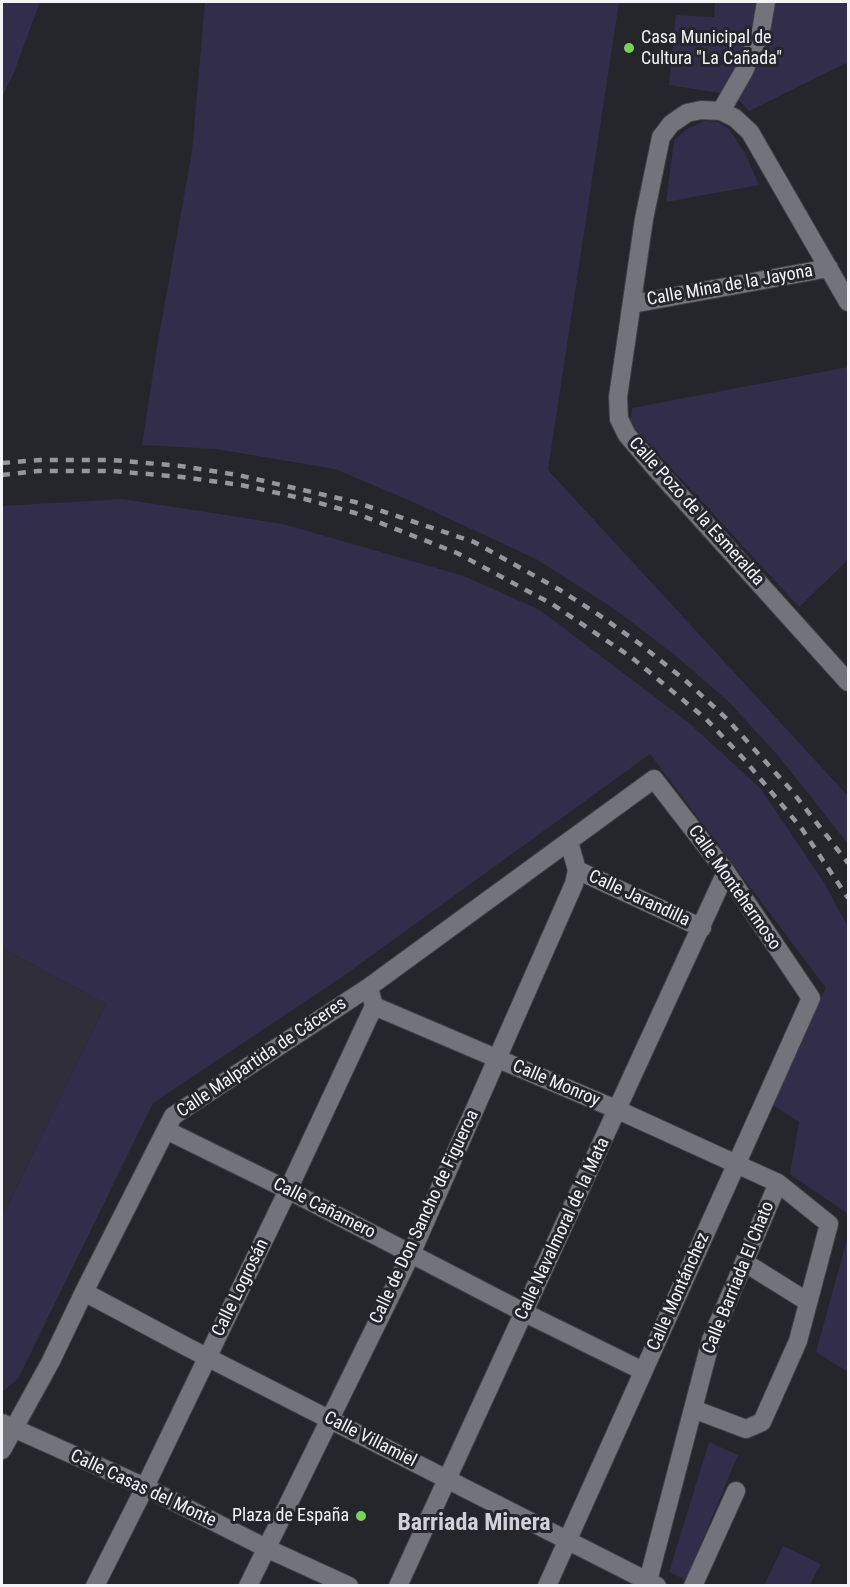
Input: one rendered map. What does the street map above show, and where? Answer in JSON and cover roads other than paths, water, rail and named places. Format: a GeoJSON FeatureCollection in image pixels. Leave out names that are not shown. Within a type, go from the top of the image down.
{"type":"FeatureCollection","features":[{"type":"Feature","properties":{"kind":"street"},"geometry":{"type":"LineString","coordinates":[[766,2],[761,31],[744,72],[721,111],[735,118],[750,132],[849,302]]}},
{"type":"Feature","properties":{"kind":"street","name":"Calle Pozo de la Esmeralda"},"geometry":{"type":"LineString","coordinates":[[721,111],[701,110],[687,113],[671,124],[661,137],[644,219],[618,397],[619,419],[627,435],[849,682]]}},
{"type":"Feature","properties":{"kind":"street","name":"Calle Mina de la Jayona"},"geometry":{"type":"LineString","coordinates":[[632,304],[829,268]]}},
{"type":"Feature","properties":{"kind":"street","name":"Calle Malpartida de Cáceres"},"geometry":{"type":"LineString","coordinates":[[2,1450],[8,1426],[51,1361],[173,1116],[369,987],[654,779]]}},
{"type":"Feature","properties":{"kind":"street","name":"Calle Montehermoso"},"geometry":{"type":"LineString","coordinates":[[654,779],[726,872],[811,998]]}},
{"type":"Feature","properties":{"kind":"street"},"geometry":{"type":"LineString","coordinates":[[568,842],[577,870]]}},
{"type":"Feature","properties":{"kind":"street","name":"Calle Jarandilla"},"geometry":{"type":"LineString","coordinates":[[577,870],[702,928]]}},
{"type":"Feature","properties":{"kind":"street","name":"Calle de Don Sancho de Figueroa"},"geometry":{"type":"LineString","coordinates":[[248,1586],[411,1254],[574,884],[577,870]]}},
{"type":"Feature","properties":{"kind":"street","name":"Calle Navalmoral de la Mata"},"geometry":{"type":"LineString","coordinates":[[399,1586],[726,872]]}},
{"type":"Feature","properties":{"kind":"street"},"geometry":{"type":"LineString","coordinates":[[369,987],[374,1006]]}},
{"type":"Feature","properties":{"kind":"street","name":"Calle Montánchez"},"geometry":{"type":"LineString","coordinates":[[547,1586],[811,998]]}},
{"type":"Feature","properties":{"kind":"street","name":"Calle Monroy"},"geometry":{"type":"LineString","coordinates":[[374,1006],[618,1110],[736,1164]]}},
{"type":"Feature","properties":{"kind":"street","name":"Calle Logrosán"},"geometry":{"type":"LineString","coordinates":[[94,1586],[288,1190],[374,1006]]}},
{"type":"Feature","properties":{"kind":"street","name":"Calle Cañamero"},"geometry":{"type":"LineString","coordinates":[[166,1130],[643,1371]]}},
{"type":"Feature","properties":{"kind":"street","name":"Calle Barriada El Chato"},"geometry":{"type":"LineString","coordinates":[[693,1409],[746,1429],[762,1422],[798,1341],[829,1224],[778,1183],[736,1164]]}},
{"type":"Feature","properties":{"kind":"street","name":"Calle Barriada El Chato"},"geometry":{"type":"LineString","coordinates":[[652,1583],[711,1340],[778,1183]]}},
{"type":"Feature","properties":{"kind":"street"},"geometry":{"type":"LineString","coordinates":[[744,1262],[808,1302]]}},
{"type":"Feature","properties":{"kind":"street","name":"Calle Villamiel"},"geometry":{"type":"LineString","coordinates":[[84,1292],[652,1583]]}},
{"type":"Feature","properties":{"kind":"street","name":"Calle Casas del Monte"},"geometry":{"type":"LineString","coordinates":[[8,1426],[144,1487],[266,1548],[349,1586]]}},
{"type":"Feature","properties":{"kind":"street"},"geometry":{"type":"LineString","coordinates":[[693,1586],[736,1491]]}},
{"type":"Feature","properties":{"kind":"railway"},"geometry":{"type":"LineString","coordinates":[[2,463],[40,460],[112,460],[181,466],[238,475],[355,502],[474,542],[560,590],[599,615],[686,681],[727,719],[791,790],[848,863]]}},
{"type":"Feature","properties":{"kind":"railway"},"geometry":{"type":"LineString","coordinates":[[2,475],[38,471],[113,471],[241,485],[355,513],[457,553],[552,604],[631,657],[706,719],[743,758],[802,829],[848,898]]}},
{"type":"Feature","properties":{"kind":"place","name":"Casa Municipal de Cultura \"La Cañada\""},"geometry":{"type":"Point","coordinates":[629,48]}},
{"type":"Feature","properties":{"kind":"place","name":"Plaza de España"},"geometry":{"type":"Point","coordinates":[361,1516]}},
{"type":"Feature","properties":{"kind":"district","name":"Barriada Minera"},"geometry":{"type":"Point","coordinates":[474,1524]}}]}
